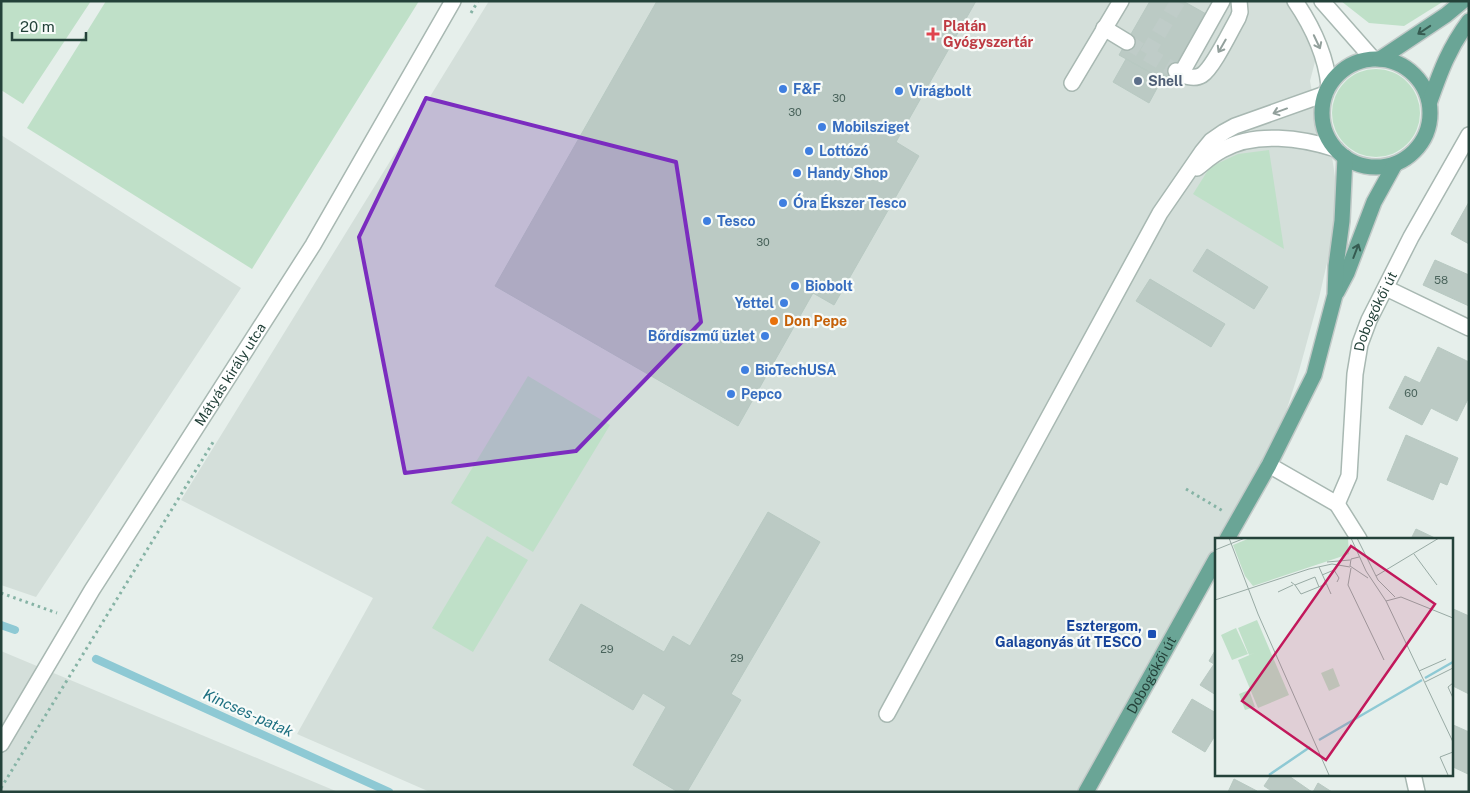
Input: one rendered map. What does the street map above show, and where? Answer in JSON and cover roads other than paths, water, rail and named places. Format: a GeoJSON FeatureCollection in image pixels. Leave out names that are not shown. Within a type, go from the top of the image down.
{"type":"FeatureCollection","features":[{"type":"Feature","properties":{"kind":"main road"},"geometry":{"type":"LineString","coordinates":[[1376,59],[1433,24],[1464,1]]}},
{"type":"Feature","properties":{"kind":"main road"},"geometry":{"type":"LineString","coordinates":[[1430,101],[1422,83],[1401,64],[1376,59],[1357,62],[1337,76],[1328,90],[1322,109],[1322,118],[1328,137],[1341,153],[1354,162],[1372,167],[1395,164],[1411,154],[1424,139],[1430,121],[1430,101],[1445,58],[1455,39],[1469,21]]}},
{"type":"Feature","properties":{"kind":"main road"},"geometry":{"type":"LineString","coordinates":[[1228,538],[1269,465],[1314,375],[1335,295],[1336,266],[1342,221],[1341,153]]}},
{"type":"Feature","properties":{"kind":"main road"},"geometry":{"type":"LineString","coordinates":[[1335,295],[1347,273],[1374,202],[1395,164]]}},
{"type":"Feature","properties":{"kind":"main road","name":"Dobogókői út"},"geometry":{"type":"LineString","coordinates":[[1086,792],[1215,561]]}},
{"type":"Feature","properties":{"kind":"street","name":"Mátyás király utca"},"geometry":{"type":"LineString","coordinates":[[1,744],[118,548],[313,245],[453,1]]}},
{"type":"Feature","properties":{"kind":"street"},"geometry":{"type":"LineString","coordinates":[[1222,1],[1178,73],[1195,78],[1202,75],[1209,68],[1238,18],[1240,12],[1239,1]]}},
{"type":"Feature","properties":{"kind":"street"},"geometry":{"type":"LineString","coordinates":[[887,714],[1160,213],[1202,152],[1211,141],[1235,126],[1328,90],[1328,68],[1320,48],[1295,1]]}},
{"type":"Feature","properties":{"kind":"street"},"geometry":{"type":"LineString","coordinates":[[1322,1],[1376,59]]}},
{"type":"Feature","properties":{"kind":"street"},"geometry":{"type":"LineString","coordinates":[[1072,83],[1104,28],[1115,3]]}},
{"type":"Feature","properties":{"kind":"street"},"geometry":{"type":"LineString","coordinates":[[1104,28],[1127,42]]}},
{"type":"Feature","properties":{"kind":"street","name":"Dobogókői út"},"geometry":{"type":"LineString","coordinates":[[1337,504],[1349,476],[1355,374],[1360,344],[1369,320],[1411,237],[1469,135]]}},
{"type":"Feature","properties":{"kind":"street"},"geometry":{"type":"LineString","coordinates":[[1182,181],[1210,157],[1223,149],[1246,140],[1312,141],[1341,153]]}},
{"type":"Feature","properties":{"kind":"street"},"geometry":{"type":"LineString","coordinates":[[1386,288],[1469,328]]}},
{"type":"Feature","properties":{"kind":"street"},"geometry":{"type":"LineString","coordinates":[[1269,465],[1337,504],[1359,538]]}},
{"type":"Feature","properties":{"kind":"street"},"geometry":{"type":"LineString","coordinates":[[1413,776],[1417,792]]}},
{"type":"Feature","properties":{"kind":"waterway","name":"Kincses-patak"},"geometry":{"type":"LineString","coordinates":[[1,625],[15,630]]}},
{"type":"Feature","properties":{"kind":"waterway","name":"Kincses-patak"},"geometry":{"type":"LineString","coordinates":[[96,659],[389,792]]}},
{"type":"Feature","properties":{"kind":"tunnel"},"geometry":{"type":"LineString","coordinates":[[1147,54],[1178,1]]}},
{"type":"Feature","properties":{"kind":"tunnel"},"geometry":{"type":"LineString","coordinates":[[1127,42],[1176,71]]}},
{"type":"Feature","properties":{"kind":"place","name":"Platán Gyógyszertár"},"geometry":{"type":"Point","coordinates":[933,34]}},
{"type":"Feature","properties":{"kind":"place","name":"Shell"},"geometry":{"type":"Point","coordinates":[1138,81]}},
{"type":"Feature","properties":{"kind":"place","name":"F&F"},"geometry":{"type":"Point","coordinates":[783,89]}},
{"type":"Feature","properties":{"kind":"place","name":"Virágbolt"},"geometry":{"type":"Point","coordinates":[899,91]}},
{"type":"Feature","properties":{"kind":"place","name":"Mobilsziget"},"geometry":{"type":"Point","coordinates":[822,127]}},
{"type":"Feature","properties":{"kind":"place","name":"Lottózó"},"geometry":{"type":"Point","coordinates":[809,151]}},
{"type":"Feature","properties":{"kind":"place","name":"Handy Shop"},"geometry":{"type":"Point","coordinates":[797,173]}},
{"type":"Feature","properties":{"kind":"place","name":"Óra Ékszer Tesco"},"geometry":{"type":"Point","coordinates":[783,203]}},
{"type":"Feature","properties":{"kind":"place","name":"Tesco"},"geometry":{"type":"Point","coordinates":[707,221]}},
{"type":"Feature","properties":{"kind":"place","name":"Biobolt"},"geometry":{"type":"Point","coordinates":[795,286]}},
{"type":"Feature","properties":{"kind":"place","name":"Yettel"},"geometry":{"type":"Point","coordinates":[784,303]}},
{"type":"Feature","properties":{"kind":"place","name":"Don Pepe"},"geometry":{"type":"Point","coordinates":[774,321]}},
{"type":"Feature","properties":{"kind":"place","name":"Bőrdíszmű üzlet"},"geometry":{"type":"Point","coordinates":[765,336]}},
{"type":"Feature","properties":{"kind":"place","name":"BioTechUSA"},"geometry":{"type":"Point","coordinates":[745,370]}},
{"type":"Feature","properties":{"kind":"place","name":"Pepco"},"geometry":{"type":"Point","coordinates":[731,394]}},
{"type":"Feature","properties":{"kind":"place","name":"Esztergom, Galagonyás út TESCO"},"geometry":{"type":"Point","coordinates":[1152,634]}}]}
